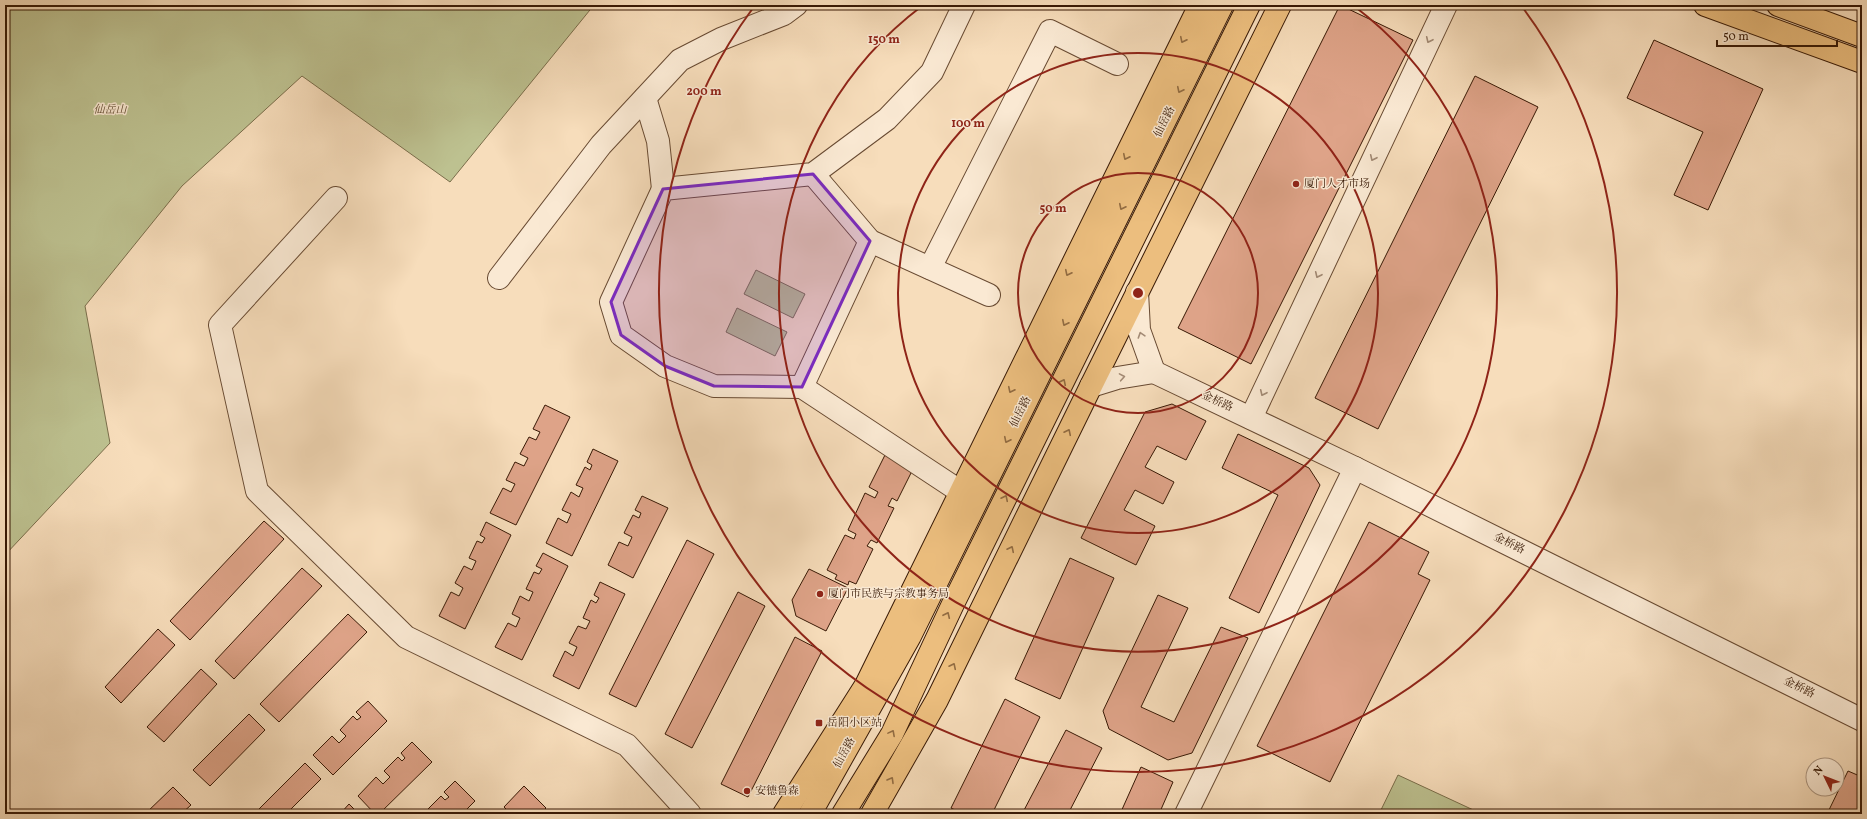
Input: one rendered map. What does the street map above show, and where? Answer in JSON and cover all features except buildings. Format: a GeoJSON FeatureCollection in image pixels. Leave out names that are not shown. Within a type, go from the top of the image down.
{"type":"FeatureCollection","features":[{"type":"Feature","properties":{"kind":"main road"},"geometry":{"type":"LineString","coordinates":[[784,814],[866,685],[1200,5]]}},
{"type":"Feature","properties":{"kind":"main road","name":"仙岳路"},"geometry":{"type":"LineString","coordinates":[[810,814],[910,636],[1222,5]]}},
{"type":"Feature","properties":{"kind":"main road"},"geometry":{"type":"LineString","coordinates":[[843,814],[892,734],[953,604],[1249,5]]}},
{"type":"Feature","properties":{"kind":"main road"},"geometry":{"type":"LineString","coordinates":[[872,814],[937,700],[1090,386],[1280,5]]}},
{"type":"Feature","properties":{"kind":"main road"},"geometry":{"type":"LineString","coordinates":[[1705,5],[1862,62]]}},
{"type":"Feature","properties":{"kind":"main road"},"geometry":{"type":"LineString","coordinates":[[1778,5],[1810,10],[1862,36]]}},
{"type":"Feature","properties":{"kind":"main road"},"geometry":{"type":"LineString","coordinates":[[800,814],[841,759]]}},
{"type":"Feature","properties":{"kind":"street"},"geometry":{"type":"LineString","coordinates":[[499,278],[601,145],[680,60],[721,39],[784,14],[796,5]]}},
{"type":"Feature","properties":{"kind":"street"},"geometry":{"type":"LineString","coordinates":[[663,189],[813,174],[887,119],[932,72],[964,5]]}},
{"type":"Feature","properties":{"kind":"street"},"geometry":{"type":"LineString","coordinates":[[1251,418],[1446,5]]}},
{"type":"Feature","properties":{"kind":"street"},"geometry":{"type":"LineString","coordinates":[[930,268],[1050,31],[1117,64]]}},
{"type":"Feature","properties":{"kind":"street"},"geometry":{"type":"LineString","coordinates":[[645,98],[658,141],[663,189],[611,302],[620,335],[665,366],[714,386],[802,387],[961,492]]}},
{"type":"Feature","properties":{"kind":"street"},"geometry":{"type":"LineString","coordinates":[[813,174],[870,241],[989,295]]}},
{"type":"Feature","properties":{"kind":"street"},"geometry":{"type":"LineString","coordinates":[[336,198],[220,325],[257,491],[406,637],[627,745],[690,814]]}},
{"type":"Feature","properties":{"kind":"street"},"geometry":{"type":"LineString","coordinates":[[802,387],[870,241]]}},
{"type":"Feature","properties":{"kind":"street"},"geometry":{"type":"LineString","coordinates":[[1090,386],[1117,378],[1154,372],[1139,330],[1137,292]]}},
{"type":"Feature","properties":{"kind":"street","name":"金桥路"},"geometry":{"type":"LineString","coordinates":[[1154,372],[1355,468],[1862,720]]}},
{"type":"Feature","properties":{"kind":"street"},"geometry":{"type":"LineString","coordinates":[[1186,814],[1355,468]]}},
{"type":"Feature","properties":{"kind":"highlighted area"},"geometry":{"type":"Polygon","coordinates":[[[813,174],[870,241],[802,387],[714,386],[665,366],[621,335],[611,302],[663,189],[813,174]]]}},
{"type":"Feature","properties":{"kind":"green space","name":"仙岳山"},"geometry":{"type":"Polygon","coordinates":[[[5,5],[594,5],[450,182],[302,76],[182,186],[85,306],[110,443],[5,555],[5,5]]]}},
{"type":"Feature","properties":{"kind":"green space"},"geometry":{"type":"Polygon","coordinates":[[[756,270],[805,294],[793,318],[744,294],[756,270]]]}},
{"type":"Feature","properties":{"kind":"green space"},"geometry":{"type":"Polygon","coordinates":[[[737,308],[787,332],[775,356],[726,332],[737,308]]]}},
{"type":"Feature","properties":{"kind":"green space"},"geometry":{"type":"Polygon","coordinates":[[[1398,775],[1482,814],[1379,814],[1398,775]]]}},
{"type":"Feature","properties":{"kind":"place","name":"厦门人才市场"},"geometry":{"type":"Point","coordinates":[1296,184]}},
{"type":"Feature","properties":{"kind":"place","name":"厦门市民族与宗教事务局"},"geometry":{"type":"Point","coordinates":[820,594]}},
{"type":"Feature","properties":{"kind":"place","name":"岳阳小区站"},"geometry":{"type":"Point","coordinates":[819,723]}},
{"type":"Feature","properties":{"kind":"place","name":"安德鲁森"},"geometry":{"type":"Point","coordinates":[747,791]}}]}
